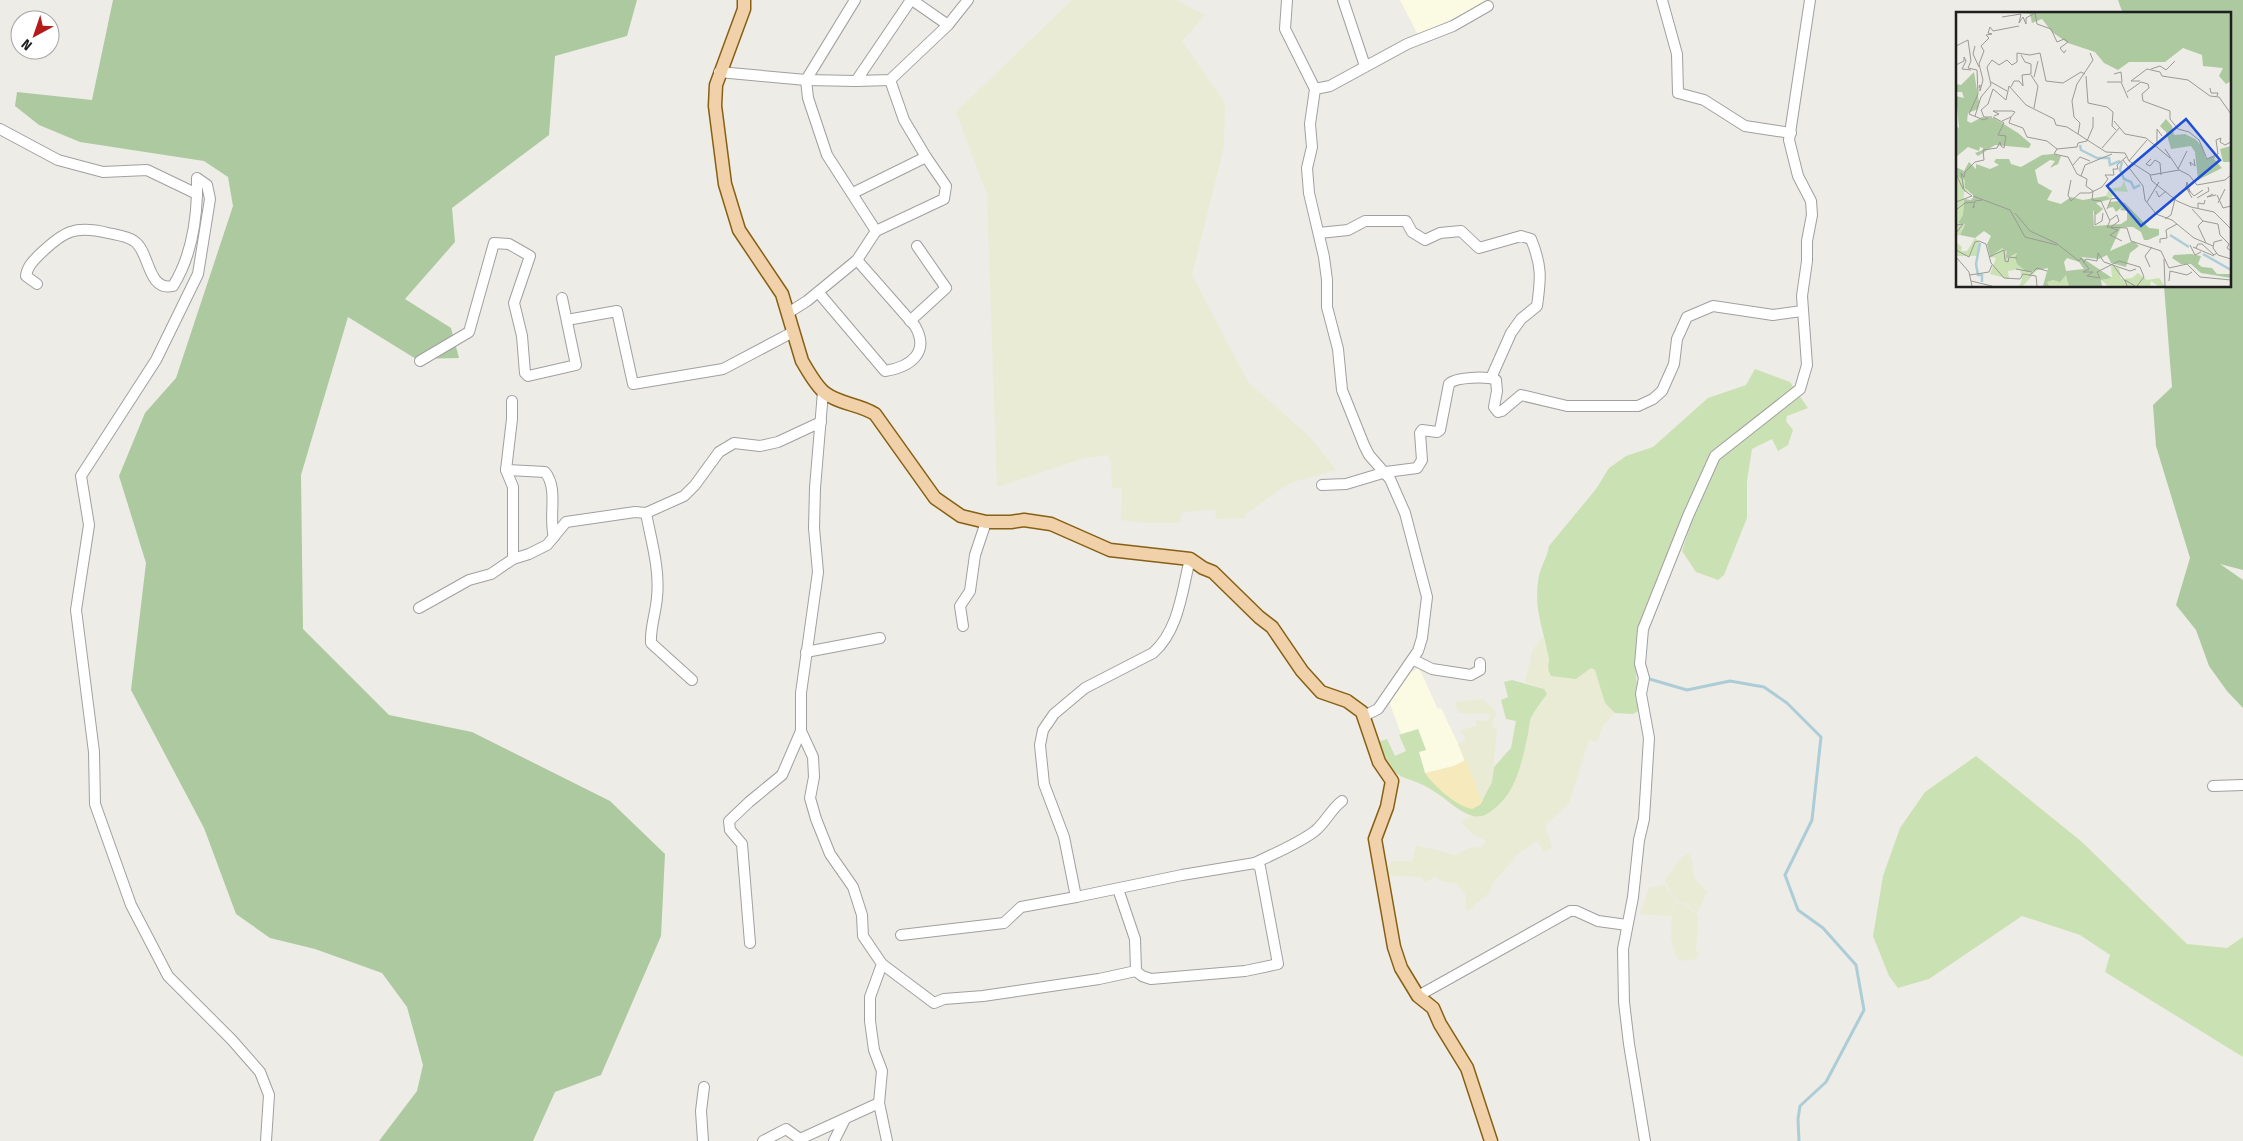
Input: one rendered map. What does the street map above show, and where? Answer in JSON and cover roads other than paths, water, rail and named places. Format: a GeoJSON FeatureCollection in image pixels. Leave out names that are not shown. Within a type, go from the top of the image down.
{"type":"FeatureCollection","features":[{"type":"Feature","properties":{"kind":"main road"},"geometry":{"type":"LineString","coordinates":[[744,0],[744,9],[718,72],[716,84],[715,106],[725,184],[739,230],[782,294],[802,361],[823,392],[833,398],[875,414],[935,498],[961,516],[986,522],[1024,520],[1051,524],[1110,550],[1190,559],[1220,577],[1232,591],[1272,627],[1302,671],[1321,692],[1347,701],[1362,712],[1379,762],[1392,782],[1387,808],[1375,839],[1394,947],[1402,968],[1418,996],[1433,1008],[1440,1024],[1467,1068],[1491,1141]]}},
{"type":"Feature","properties":{"kind":"street"},"geometry":{"type":"LineString","coordinates":[[855,0],[806,80],[808,98],[827,155],[876,231]]}},
{"type":"Feature","properties":{"kind":"street"},"geometry":{"type":"LineString","coordinates":[[856,81],[912,0],[948,24]]}},
{"type":"Feature","properties":{"kind":"street"},"geometry":{"type":"LineString","coordinates":[[718,72],[806,80],[890,80],[948,24],[968,0]]}},
{"type":"Feature","properties":{"kind":"street"},"geometry":{"type":"LineString","coordinates":[[1288,0],[1285,29],[1315,88],[1310,124],[1312,148],[1307,168],[1309,193],[1320,233],[1327,280],[1327,307],[1338,350],[1344,397],[1369,455],[1386,472],[1405,513],[1427,597],[1422,638],[1414,660],[1378,708],[1364,716]]}},
{"type":"Feature","properties":{"kind":"street"},"geometry":{"type":"LineString","coordinates":[[1343,0],[1365,66]]}},
{"type":"Feature","properties":{"kind":"street"},"geometry":{"type":"LineString","coordinates":[[1662,0],[1677,54],[1678,93],[1704,100],[1745,126],[1791,133]]}},
{"type":"Feature","properties":{"kind":"street"},"geometry":{"type":"LineString","coordinates":[[1645,1141],[1624,1002],[1623,949],[1633,897],[1639,840],[1644,819],[1649,747],[1642,694],[1644,678],[1640,664],[1643,629],[1684,524],[1715,456],[1800,389],[1807,365],[1802,311],[1808,261],[1807,240],[1812,215],[1811,201],[1798,176],[1789,140],[1810,0]]}},
{"type":"Feature","properties":{"kind":"street"},"geometry":{"type":"LineString","coordinates":[[1315,88],[1330,86],[1407,44],[1453,26],[1488,6]]}},
{"type":"Feature","properties":{"kind":"street"},"geometry":{"type":"LineString","coordinates":[[788,313],[818,292],[857,260],[876,231],[944,199],[946,186],[904,120],[890,80]]}},
{"type":"Feature","properties":{"kind":"street"},"geometry":{"type":"LineString","coordinates":[[0,130],[58,160],[102,172],[147,170],[197,194]]}},
{"type":"Feature","properties":{"kind":"street"},"geometry":{"type":"LineString","coordinates":[[853,193],[926,157]]}},
{"type":"Feature","properties":{"kind":"street"},"geometry":{"type":"LineString","coordinates":[[37,284],[26,276],[26,270],[33,261],[63,235],[73,230],[89,229],[127,237],[135,241],[141,247],[150,271],[160,285],[173,286],[179,276],[192,240],[197,178],[207,185],[210,199],[198,274],[156,360],[82,476],[89,525],[76,610],[94,752],[95,804],[98,813],[131,905],[168,976],[232,1040],[260,1072],[269,1095],[266,1141]]}},
{"type":"Feature","properties":{"kind":"street"},"geometry":{"type":"LineString","coordinates":[[1320,233],[1348,230],[1365,221],[1406,221],[1412,232],[1425,240],[1440,233],[1461,231],[1479,248],[1521,236],[1531,239],[1538,256],[1542,278],[1538,306],[1520,319],[1511,333],[1491,378]]}},
{"type":"Feature","properties":{"kind":"street"},"geometry":{"type":"LineString","coordinates":[[420,361],[469,332],[494,243],[509,244],[530,256],[514,302],[522,336],[526,373],[528,376],[576,365],[562,298]]}},
{"type":"Feature","properties":{"kind":"street"},"geometry":{"type":"LineString","coordinates":[[910,321],[946,288],[917,246]]}},
{"type":"Feature","properties":{"kind":"street"},"geometry":{"type":"LineString","coordinates":[[818,292],[885,371],[906,365],[914,359],[921,338],[910,321],[857,260]]}},
{"type":"Feature","properties":{"kind":"street"},"geometry":{"type":"LineString","coordinates":[[1322,485],[1346,484],[1386,472],[1417,468],[1422,460],[1420,432],[1422,430],[1437,432],[1440,430],[1450,382],[1472,378],[1491,378],[1496,380],[1497,391],[1494,407],[1498,412],[1502,411],[1521,395],[1567,406],[1638,406],[1653,399],[1662,391],[1674,364],[1676,340],[1687,318],[1713,306],[1773,315],[1802,311]]}},
{"type":"Feature","properties":{"kind":"street"},"geometry":{"type":"LineString","coordinates":[[567,320],[617,310],[633,384],[723,369],[793,332]]}},
{"type":"Feature","properties":{"kind":"street"},"geometry":{"type":"LineString","coordinates":[[750,943],[742,844],[730,830],[729,821],[782,775],[801,731],[801,693],[818,572],[814,528],[815,488],[823,392]]}},
{"type":"Feature","properties":{"kind":"street"},"geometry":{"type":"LineString","coordinates":[[512,401],[512,419],[506,470],[513,487],[513,559]]}},
{"type":"Feature","properties":{"kind":"street"},"geometry":{"type":"LineString","coordinates":[[419,608],[470,580],[491,574],[513,559],[548,545],[566,522],[646,512],[684,496],[695,486],[719,452],[734,443],[760,446],[778,442],[821,422]]}},
{"type":"Feature","properties":{"kind":"street"},"geometry":{"type":"LineString","coordinates":[[506,470],[545,472],[548,477],[552,499],[552,529],[554,537]]}},
{"type":"Feature","properties":{"kind":"street"},"geometry":{"type":"LineString","coordinates":[[646,512],[656,568],[657,596],[650,632],[651,643],[692,680]]}},
{"type":"Feature","properties":{"kind":"street"},"geometry":{"type":"LineString","coordinates":[[963,626],[960,606],[970,591],[975,555],[986,522]]}},
{"type":"Feature","properties":{"kind":"street"},"geometry":{"type":"LineString","coordinates":[[1076,897],[1064,837],[1044,784],[1040,745],[1043,730],[1054,714],[1085,688],[1153,653],[1160,647],[1173,626],[1190,559]]}},
{"type":"Feature","properties":{"kind":"street"},"geometry":{"type":"LineString","coordinates":[[806,652],[880,638]]}},
{"type":"Feature","properties":{"kind":"street"},"geometry":{"type":"LineString","coordinates":[[1414,660],[1438,670],[1471,675],[1480,670],[1480,663]]}},
{"type":"Feature","properties":{"kind":"street"},"geometry":{"type":"LineString","coordinates":[[801,731],[813,757],[814,777],[810,798],[816,819],[830,854],[853,887],[862,915],[863,936],[882,964],[934,1003],[951,998],[983,996],[1098,980],[1136,971]]}},
{"type":"Feature","properties":{"kind":"street"},"geometry":{"type":"LineString","coordinates":[[2213,786],[2243,785]]}},
{"type":"Feature","properties":{"kind":"street"},"geometry":{"type":"LineString","coordinates":[[901,935],[1004,923],[1021,907],[1182,875],[1255,863],[1281,851],[1315,831],[1335,806],[1342,801]]}},
{"type":"Feature","properties":{"kind":"street"},"geometry":{"type":"LineString","coordinates":[[1118,889],[1135,939],[1136,971],[1142,976],[1151,979],[1245,971],[1278,964],[1260,867],[1255,863]]}},
{"type":"Feature","properties":{"kind":"street"},"geometry":{"type":"LineString","coordinates":[[1418,996],[1570,911],[1576,911],[1598,921],[1627,925]]}},
{"type":"Feature","properties":{"kind":"street"},"geometry":{"type":"LineString","coordinates":[[882,964],[870,997],[870,1013],[874,1050],[882,1071],[879,1103],[887,1141]]}},
{"type":"Feature","properties":{"kind":"street"},"geometry":{"type":"LineString","coordinates":[[703,1141],[701,1111],[704,1087]]}},
{"type":"Feature","properties":{"kind":"street"},"geometry":{"type":"LineString","coordinates":[[763,1141],[786,1129],[800,1139],[879,1103]]}},
{"type":"Feature","properties":{"kind":"street"},"geometry":{"type":"LineString","coordinates":[[834,1141],[845,1119]]}},
{"type":"Feature","properties":{"kind":"waterway"},"geometry":{"type":"LineString","coordinates":[[1646,678],[1687,690],[1730,681],[1764,687],[1787,703],[1821,737],[1812,820],[1785,875],[1798,910],[1823,928],[1856,965],[1864,1010],[1826,1082],[1800,1106],[1798,1119],[1799,1141]]}}]}
